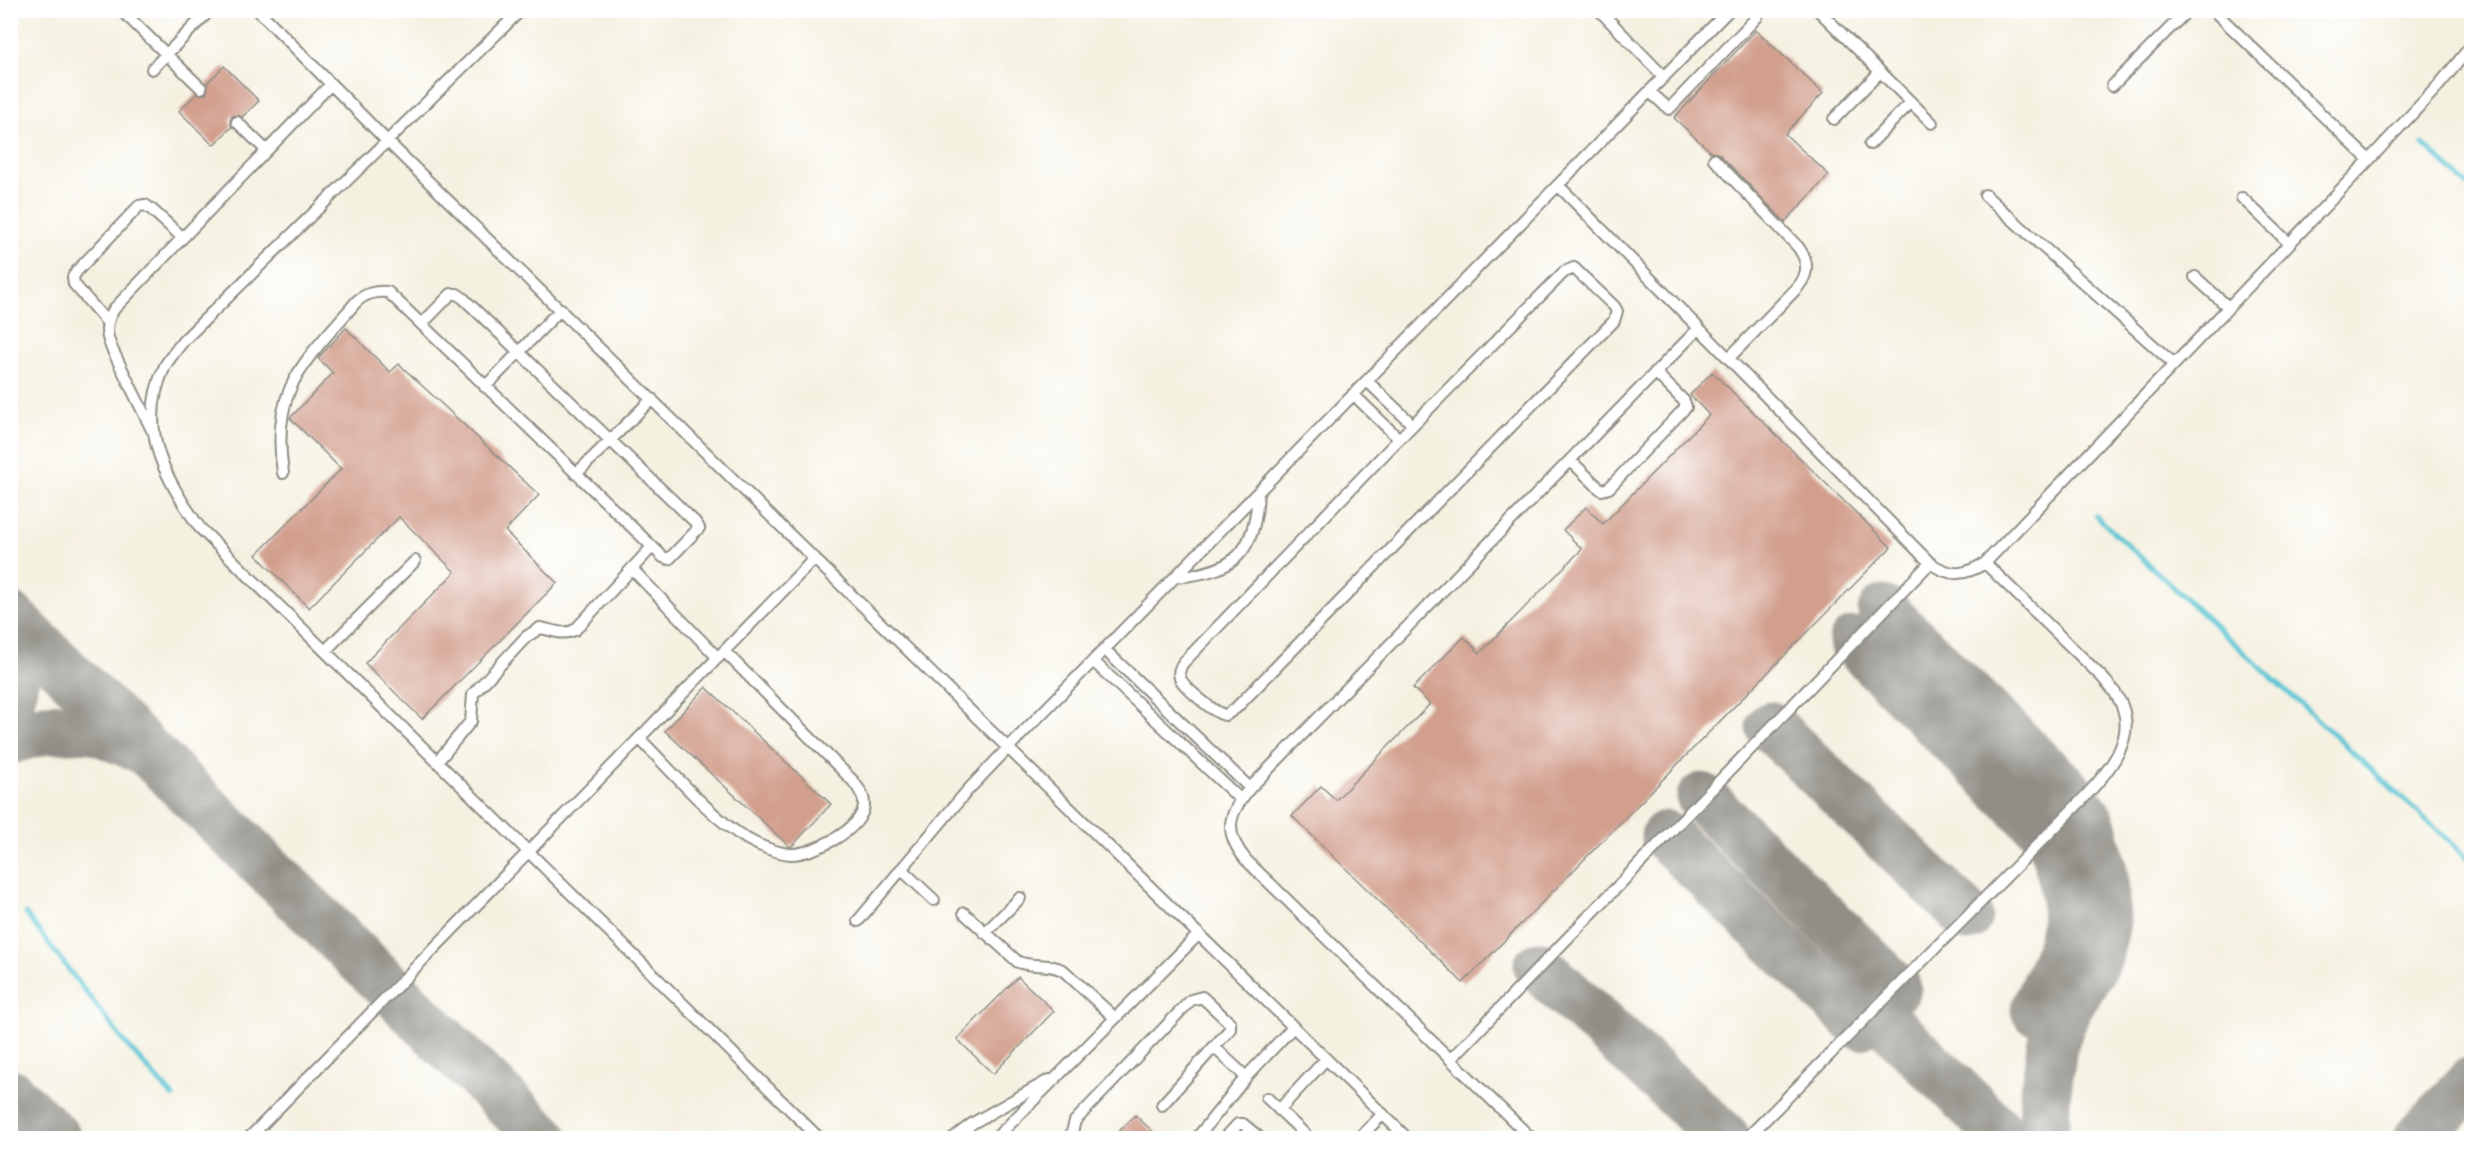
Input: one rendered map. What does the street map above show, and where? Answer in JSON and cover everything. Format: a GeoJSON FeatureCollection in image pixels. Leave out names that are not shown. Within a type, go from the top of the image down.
{"type":"FeatureCollection","features":[{"type":"Feature","properties":{"kind":"lane"},"geometry":{"type":"LineString","coordinates":[[121,10],[201,88]]}},
{"type":"Feature","properties":{"kind":"lane"},"geometry":{"type":"LineString","coordinates":[[152,69],[210,10]]}},
{"type":"Feature","properties":{"kind":"lane"},"geometry":{"type":"LineString","coordinates":[[258,10],[386,140],[1407,1138]]}},
{"type":"Feature","properties":{"kind":"lane"},"geometry":{"type":"LineString","coordinates":[[153,434],[154,398],[165,365],[184,340],[521,10]]}},
{"type":"Feature","properties":{"kind":"lane"},"geometry":{"type":"LineString","coordinates":[[1599,10],[1664,77]]}},
{"type":"Feature","properties":{"kind":"lane"},"geometry":{"type":"LineString","coordinates":[[858,921],[967,790],[1729,10]]}},
{"type":"Feature","properties":{"kind":"lane"},"geometry":{"type":"LineString","coordinates":[[1650,92],[1670,109],[1757,17],[1752,10]]}},
{"type":"Feature","properties":{"kind":"lane"},"geometry":{"type":"LineString","coordinates":[[1818,10],[1932,123]]}},
{"type":"Feature","properties":{"kind":"lane"},"geometry":{"type":"LineString","coordinates":[[2112,86],[2188,10]]}},
{"type":"Feature","properties":{"kind":"lane"},"geometry":{"type":"LineString","coordinates":[[2213,10],[2369,160]]}},
{"type":"Feature","properties":{"kind":"lane"},"geometry":{"type":"LineString","coordinates":[[1558,185],[1930,563],[1942,571],[1956,574],[1971,572],[1985,563],[2369,160],[2439,85],[2472,45]]}},
{"type":"Feature","properties":{"kind":"lane"},"geometry":{"type":"LineString","coordinates":[[1834,119],[1880,72]]}},
{"type":"Feature","properties":{"kind":"lane"},"geometry":{"type":"LineString","coordinates":[[331,84],[182,237],[114,309],[106,321],[106,336],[111,349],[153,434],[166,475],[177,496],[200,528],[819,1138]]}},
{"type":"Feature","properties":{"kind":"lane"},"geometry":{"type":"LineString","coordinates":[[1870,144],[1911,102]]}},
{"type":"Feature","properties":{"kind":"lane"},"geometry":{"type":"LineString","coordinates":[[237,122],[266,150]]}},
{"type":"Feature","properties":{"kind":"lane"},"geometry":{"type":"LineString","coordinates":[[1714,159],[1805,256],[1808,268],[1805,279],[1729,358]]}},
{"type":"Feature","properties":{"kind":"lane"},"geometry":{"type":"LineString","coordinates":[[1985,195],[2174,364]]}},
{"type":"Feature","properties":{"kind":"lane"},"geometry":{"type":"LineString","coordinates":[[2242,198],[2289,243]]}},
{"type":"Feature","properties":{"kind":"lane"},"geometry":{"type":"LineString","coordinates":[[106,321],[74,284],[73,277],[77,271],[139,206],[146,205],[182,237]]}},
{"type":"Feature","properties":{"kind":"lane"},"geometry":{"type":"LineString","coordinates":[[1574,268],[1579,272],[1617,311],[1614,321],[1236,708],[1226,715],[1215,712],[1181,680],[1180,668],[1183,663],[1399,439],[1569,269],[1574,268]]}},
{"type":"Feature","properties":{"kind":"lane"},"geometry":{"type":"LineString","coordinates":[[2195,277],[2228,307]]}},
{"type":"Feature","properties":{"kind":"lane"},"geometry":{"type":"LineString","coordinates":[[283,473],[279,444],[281,415],[289,387],[305,362],[357,301],[366,294],[377,291],[388,292],[663,557],[669,559],[696,531],[698,525],[457,294],[451,294],[445,298],[422,324]]}},
{"type":"Feature","properties":{"kind":"lane"},"geometry":{"type":"LineString","coordinates":[[485,387],[561,309]]}},
{"type":"Feature","properties":{"kind":"lane"},"geometry":{"type":"LineString","coordinates":[[1531,1138],[1235,847],[1230,831],[1232,813],[1250,788],[1699,328]]}},
{"type":"Feature","properties":{"kind":"lane"},"geometry":{"type":"LineString","coordinates":[[1570,460],[1599,488],[1602,490],[1609,488],[1686,407],[1684,400],[1655,372]]}},
{"type":"Feature","properties":{"kind":"lane"},"geometry":{"type":"LineString","coordinates":[[1367,381],[1413,425]]}},
{"type":"Feature","properties":{"kind":"lane"},"geometry":{"type":"LineString","coordinates":[[1353,394],[1399,439]]}},
{"type":"Feature","properties":{"kind":"lane"},"geometry":{"type":"LineString","coordinates":[[576,474],[652,399]]}},
{"type":"Feature","properties":{"kind":"lane"},"geometry":{"type":"LineString","coordinates":[[1175,577],[1211,573],[1226,566],[1239,556],[1255,528],[1258,492]]}},
{"type":"Feature","properties":{"kind":"lane"},"geometry":{"type":"LineString","coordinates":[[438,761],[471,721],[473,694],[526,637],[540,628],[566,634],[575,630],[652,547]]}},
{"type":"Feature","properties":{"kind":"lane"},"geometry":{"type":"LineString","coordinates":[[249,1138],[815,558]]}},
{"type":"Feature","properties":{"kind":"lane"},"geometry":{"type":"LineString","coordinates":[[326,650],[415,561]]}},
{"type":"Feature","properties":{"kind":"lane"},"geometry":{"type":"LineString","coordinates":[[1451,1059],[1930,563]]}},
{"type":"Feature","properties":{"kind":"lane"},"geometry":{"type":"LineString","coordinates":[[1747,1138],[2079,803],[2108,771],[2122,748],[2125,723],[2118,697],[2102,677],[1985,563]]}},
{"type":"Feature","properties":{"kind":"lane"},"geometry":{"type":"LineString","coordinates":[[632,569],[853,781],[862,793],[864,805],[859,819],[829,842],[808,851],[791,854],[770,849],[747,839],[724,822],[639,738]]}},
{"type":"Feature","properties":{"kind":"lane"},"geometry":{"type":"LineString","coordinates":[[1104,650],[1250,788]]}},
{"type":"Feature","properties":{"kind":"lane"},"geometry":{"type":"LineString","coordinates":[[1093,661],[1240,799]]}},
{"type":"Feature","properties":{"kind":"lane"},"geometry":{"type":"LineString","coordinates":[[901,869],[934,900]]}},
{"type":"Feature","properties":{"kind":"lane"},"geometry":{"type":"LineString","coordinates":[[985,933],[1020,898]]}},
{"type":"Feature","properties":{"kind":"lane"},"geometry":{"type":"LineString","coordinates":[[964,914],[1018,962],[1034,966],[1045,964],[1064,971],[1115,1018]]}},
{"type":"Feature","properties":{"kind":"lane"},"geometry":{"type":"LineString","coordinates":[[996,1138],[1199,934]]}},
{"type":"Feature","properties":{"kind":"lane"},"geometry":{"type":"LineString","coordinates":[[1076,1138],[1072,1132],[1075,1121],[1196,997],[1207,1000],[1230,1023],[1230,1029],[1162,1105]]}},
{"type":"Feature","properties":{"kind":"lane"},"geometry":{"type":"LineString","coordinates":[[1197,1138],[1246,1077],[1293,1027]]}},
{"type":"Feature","properties":{"kind":"lane"},"geometry":{"type":"LineString","coordinates":[[1215,1048],[1246,1077]]}},
{"type":"Feature","properties":{"kind":"lane"},"geometry":{"type":"LineString","coordinates":[[1279,1110],[1326,1059]]}},
{"type":"Feature","properties":{"kind":"lane"},"geometry":{"type":"LineString","coordinates":[[953,1138],[973,1123],[1059,1074]]}},
{"type":"Feature","properties":{"kind":"lane"},"geometry":{"type":"LineString","coordinates":[[1267,1098],[1309,1138]]}},
{"type":"Feature","properties":{"kind":"lane"},"geometry":{"type":"LineString","coordinates":[[1359,1138],[1383,1114]]}},
{"type":"Feature","properties":{"kind":"lane"},"geometry":{"type":"LineString","coordinates":[[1225,1138],[1238,1124],[1243,1124],[1260,1138]]}},
{"type":"Feature","properties":{"kind":"building"},"geometry":{"type":"Polygon","coordinates":[[[1756,30],[1823,93],[1785,134],[1829,175],[1785,222],[1719,154],[1711,152],[1674,118],[1756,30]]]}},
{"type":"Feature","properties":{"kind":"building"},"geometry":{"type":"Polygon","coordinates":[[[224,66],[259,101],[242,117],[232,116],[230,121],[232,127],[213,145],[179,111],[196,94],[206,94],[207,83],[224,66]]]}},
{"type":"Feature","properties":{"kind":"building"},"geometry":{"type":"Polygon","coordinates":[[[346,328],[390,372],[399,364],[539,495],[505,531],[557,583],[422,719],[365,663],[455,572],[399,517],[309,608],[256,555],[341,469],[290,418],[333,373],[318,358],[346,328]]]}},
{"type":"Feature","properties":{"kind":"building"},"geometry":{"type":"Polygon","coordinates":[[[1712,372],[1891,547],[1463,983],[1292,816],[1321,786],[1336,800],[1430,704],[1413,688],[1464,637],[1480,653],[1582,549],[1563,530],[1586,507],[1603,524],[1709,415],[1690,395],[1712,372]]]}},
{"type":"Feature","properties":{"kind":"building"},"geometry":{"type":"Polygon","coordinates":[[[706,687],[831,804],[792,846],[789,846],[665,731],[706,687]]]}},
{"type":"Feature","properties":{"kind":"building"},"geometry":{"type":"Polygon","coordinates":[[[1018,977],[1054,1011],[993,1074],[957,1039],[1018,977]]]}},
{"type":"Feature","properties":{"kind":"building"},"geometry":{"type":"Polygon","coordinates":[[[1135,1115],[1160,1138],[1113,1138],[1135,1115]]]}},
{"type":"Feature","properties":{"kind":"waterway"},"geometry":{"type":"LineString","coordinates":[[2423,144],[2472,189]]}},
{"type":"Feature","properties":{"kind":"waterway"},"geometry":{"type":"LineString","coordinates":[[2096,516],[2472,862]]}},
{"type":"Feature","properties":{"kind":"waterway"},"geometry":{"type":"LineString","coordinates":[[26,914],[125,1043],[173,1097]]}},
{"type":"Feature","properties":{"kind":"taxiway"},"geometry":{"type":"LineString","coordinates":[[1883,611],[2079,803],[2092,826],[2103,877],[2105,922],[2097,957],[2064,1013],[2052,1046],[2045,1098],[2046,1138]]}},
{"type":"Feature","properties":{"kind":"taxiway"},"geometry":{"type":"LineString","coordinates":[[10,617],[543,1138]]}},
{"type":"Feature","properties":{"kind":"taxiway"},"geometry":{"type":"LineString","coordinates":[[1854,642],[2048,834],[2063,875],[2067,917],[2059,954],[2036,1010]]}},
{"type":"Feature","properties":{"kind":"taxiway"},"geometry":{"type":"LineString","coordinates":[[10,646],[15,670],[10,697]]}},
{"type":"Feature","properties":{"kind":"taxiway"},"geometry":{"type":"LineString","coordinates":[[10,739],[45,729],[92,727],[139,747]]}},
{"type":"Feature","properties":{"kind":"taxiway"},"geometry":{"type":"LineString","coordinates":[[1771,727],[1967,916]]}},
{"type":"Feature","properties":{"kind":"taxiway"},"geometry":{"type":"LineString","coordinates":[[1702,798],[1896,988]]}},
{"type":"Feature","properties":{"kind":"taxiway"},"geometry":{"type":"LineString","coordinates":[[1666,836],[1860,1024]]}},
{"type":"Feature","properties":{"kind":"taxiway"},"geometry":{"type":"LineString","coordinates":[[1539,967],[1725,1138]]}},
{"type":"Feature","properties":{"kind":"taxiway"},"geometry":{"type":"LineString","coordinates":[[1874,1010],[2005,1138]]}},
{"type":"Feature","properties":{"kind":"taxiway"},"geometry":{"type":"LineString","coordinates":[[2418,1138],[2472,1082]]}},
{"type":"Feature","properties":{"kind":"taxiway"},"geometry":{"type":"LineString","coordinates":[[10,1094],[56,1138]]}}]}
